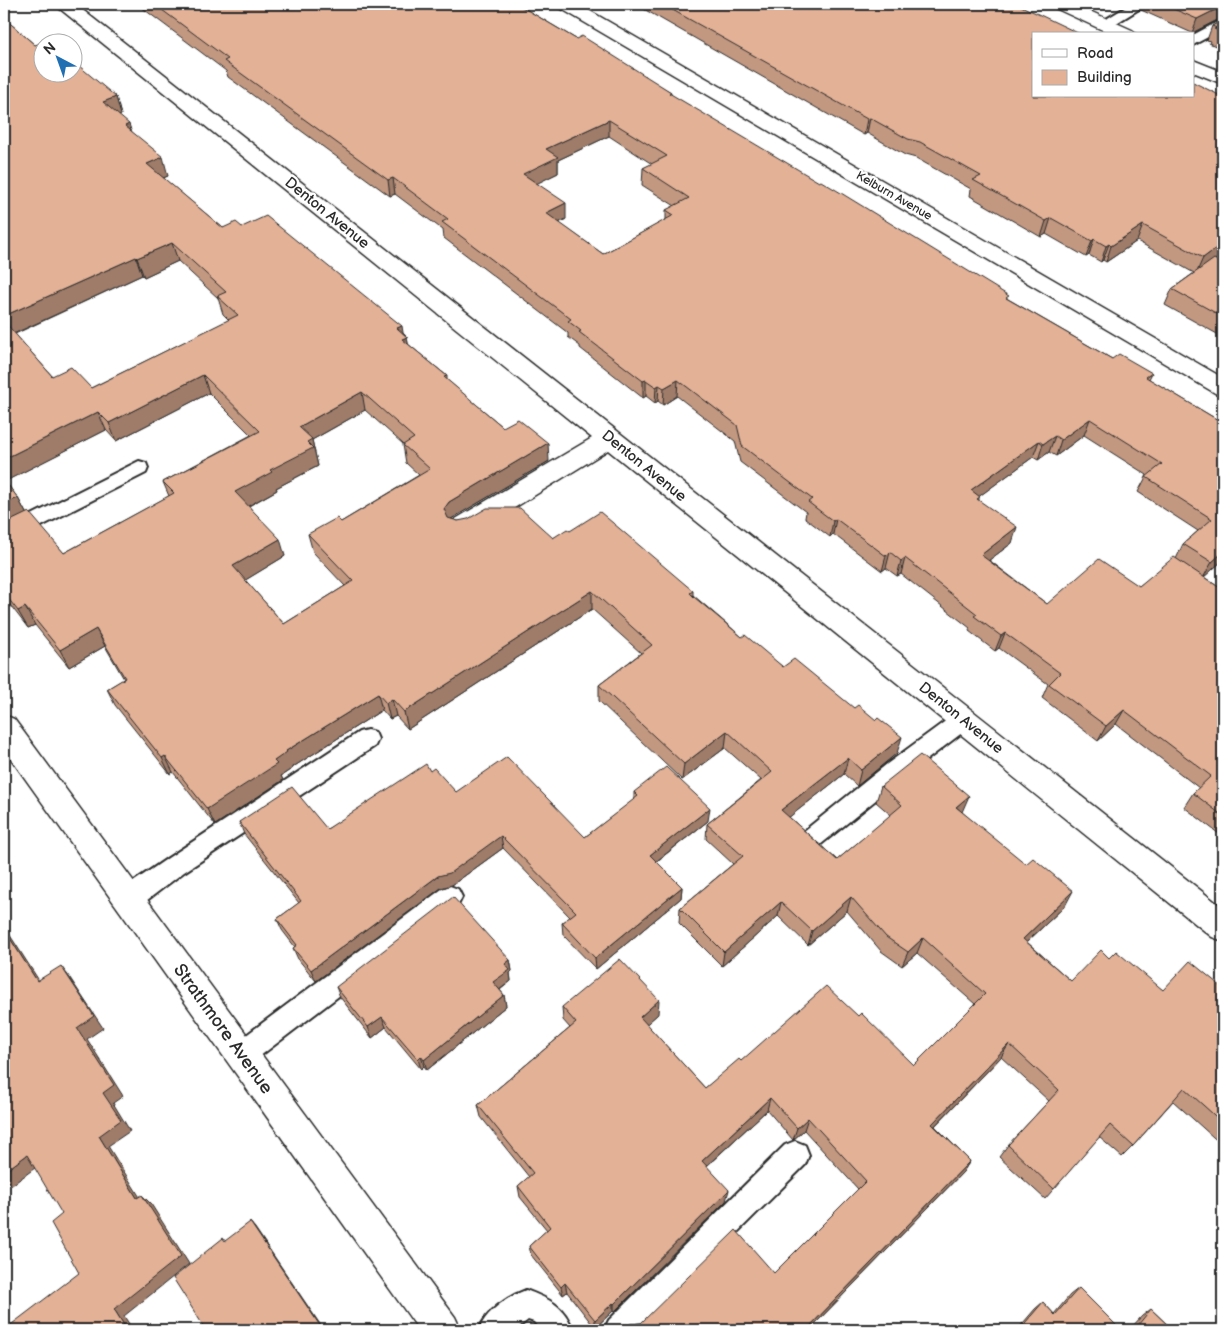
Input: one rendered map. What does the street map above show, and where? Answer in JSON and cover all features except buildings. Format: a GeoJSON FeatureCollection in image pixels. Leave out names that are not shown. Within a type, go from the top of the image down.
{"type":"FeatureCollection","features":[{"type":"Feature","properties":{"kind":"street","name":"Denton Avenue"},"geometry":{"type":"LineString","coordinates":[[65,4],[1223,927]]}},
{"type":"Feature","properties":{"kind":"street","name":"Kelburn Avenue"},"geometry":{"type":"LineString","coordinates":[[566,4],[1223,388]]}},
{"type":"Feature","properties":{"kind":"street"},"geometry":{"type":"LineString","coordinates":[[1061,4],[1122,32]]}},
{"type":"Feature","properties":{"kind":"street"},"geometry":{"type":"LineString","coordinates":[[1194,65],[1223,78]]}},
{"type":"Feature","properties":{"kind":"street"},"geometry":{"type":"LineString","coordinates":[[461,528],[610,438]]}},
{"type":"Feature","properties":{"kind":"street","name":"Strathmore Avenue"},"geometry":{"type":"LineString","coordinates":[[4,727],[442,1330]]}},
{"type":"Feature","properties":{"kind":"lane"},"geometry":{"type":"LineString","coordinates":[[1104,24],[1140,4]]}},
{"type":"Feature","properties":{"kind":"lane"},"geometry":{"type":"LineString","coordinates":[[1194,40],[1223,24]]}},
{"type":"Feature","properties":{"kind":"lane"},"geometry":{"type":"LineString","coordinates":[[4,538],[139,468]]}},
{"type":"Feature","properties":{"kind":"lane"},"geometry":{"type":"LineString","coordinates":[[812,838],[895,771],[963,720]]}},
{"type":"Feature","properties":{"kind":"lane"},"geometry":{"type":"LineString","coordinates":[[129,899],[176,865],[367,739]]}},
{"type":"Feature","properties":{"kind":"lane"},"geometry":{"type":"LineString","coordinates":[[242,1054],[326,993],[450,896]]}},
{"type":"Feature","properties":{"kind":"lane"},"geometry":{"type":"LineString","coordinates":[[619,1330],[795,1156]]}},
{"type":"Feature","properties":{"kind":"lane"},"geometry":{"type":"LineString","coordinates":[[494,1330],[511,1314],[526,1304],[544,1312],[558,1330]]}}]}
